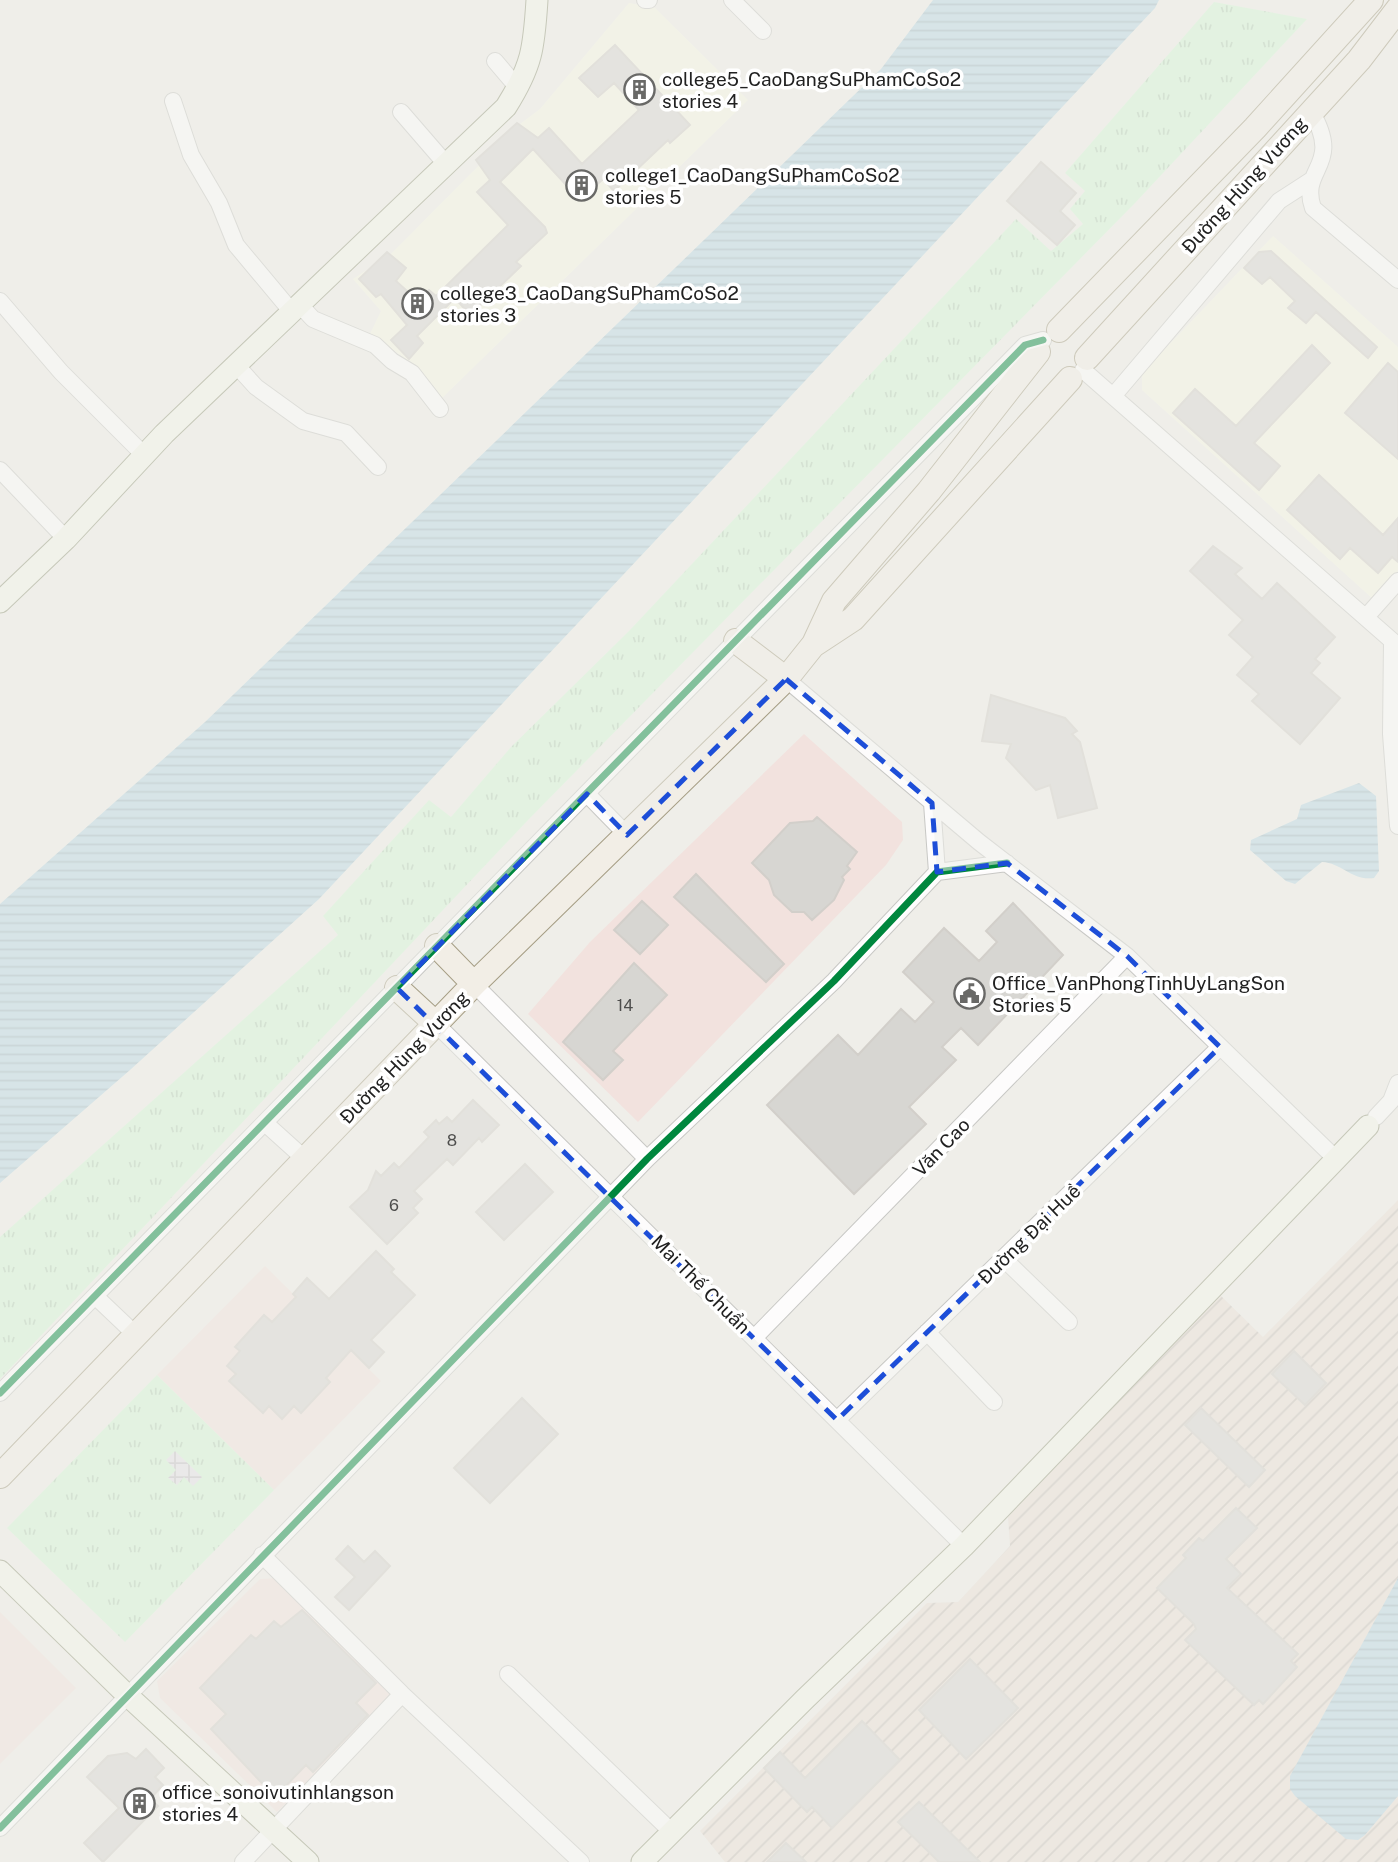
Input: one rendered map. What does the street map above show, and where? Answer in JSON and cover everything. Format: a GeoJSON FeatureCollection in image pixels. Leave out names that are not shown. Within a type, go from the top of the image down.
{"type":"FeatureCollection","features":[{"type":"Feature","properties":{"kind":"main road","name":"Đường Hùng Vương"},"geometry":{"type":"LineString","coordinates":[[0,1476],[474,984],[786,679],[814,645],[834,601],[929,491],[1047,341],[1255,128],[1371,0]]}},
{"type":"Feature","properties":{"kind":"main road","name":"Đường Hùng Vương"},"geometry":{"type":"LineString","coordinates":[[814,645],[853,619],[1359,60],[1398,9]]}},
{"type":"Feature","properties":{"kind":"main road"},"geometry":{"type":"LineString","coordinates":[[1077,335],[1083,341],[1080,369],[1060,379],[1044,370],[1047,341],[1077,335]]}},
{"type":"Feature","properties":{"kind":"main road"},"geometry":{"type":"LineString","coordinates":[[736,641],[786,679]]}},
{"type":"Feature","properties":{"kind":"main road"},"geometry":{"type":"LineString","coordinates":[[438,946],[474,984]]}},
{"type":"Feature","properties":{"kind":"main road"},"geometry":{"type":"LineString","coordinates":[[397,988],[436,1024]]}},
{"type":"Feature","properties":{"kind":"street"},"geometry":{"type":"LineString","coordinates":[[0,602],[66,539],[144,455],[236,365],[506,107],[533,54],[537,0]]}},
{"type":"Feature","properties":{"kind":"street"},"geometry":{"type":"LineString","coordinates":[[732,0],[763,31]]}},
{"type":"Feature","properties":{"kind":"street"},"geometry":{"type":"LineString","coordinates":[[495,61],[518,88]]}},
{"type":"Feature","properties":{"kind":"street"},"geometry":{"type":"LineString","coordinates":[[173,101],[191,155],[219,203],[236,245],[296,309],[375,345],[392,361],[412,373],[440,409]]}},
{"type":"Feature","properties":{"kind":"street"},"geometry":{"type":"LineString","coordinates":[[1311,111],[1323,131],[1326,146],[1309,197],[1313,208],[1398,280]]}},
{"type":"Feature","properties":{"kind":"street"},"geometry":{"type":"LineString","coordinates":[[401,112],[446,164]]}},
{"type":"Feature","properties":{"kind":"street"},"geometry":{"type":"LineString","coordinates":[[1114,396],[1271,210],[1313,179]]}},
{"type":"Feature","properties":{"kind":"street"},"geometry":{"type":"LineString","coordinates":[[0,301],[61,372],[144,455]]}},
{"type":"Feature","properties":{"kind":"street"},"geometry":{"type":"LineString","coordinates":[[0,1393],[1025,345],[1047,341]]}},
{"type":"Feature","properties":{"kind":"street"},"geometry":{"type":"LineString","coordinates":[[236,365],[257,387],[303,421],[346,433],[379,467]]}},
{"type":"Feature","properties":{"kind":"street"},"geometry":{"type":"LineString","coordinates":[[1080,369],[1395,644],[1391,734],[1398,826]]}},
{"type":"Feature","properties":{"kind":"street"},"geometry":{"type":"LineString","coordinates":[[0,470],[66,539]]}},
{"type":"Feature","properties":{"kind":"street"},"geometry":{"type":"LineString","coordinates":[[1366,617],[1398,581]]}},
{"type":"Feature","properties":{"kind":"street"},"geometry":{"type":"LineString","coordinates":[[786,679],[932,803],[1127,956],[1335,1158]]}},
{"type":"Feature","properties":{"kind":"street"},"geometry":{"type":"LineString","coordinates":[[587,794],[627,835]]}},
{"type":"Feature","properties":{"kind":"street"},"geometry":{"type":"LineString","coordinates":[[932,803],[937,872]]}},
{"type":"Feature","properties":{"kind":"street"},"geometry":{"type":"LineString","coordinates":[[0,1828],[647,1159],[834,981],[937,872],[1007,863]]}},
{"type":"Feature","properties":{"kind":"street","name":"Văn Cao"},"geometry":{"type":"LineString","coordinates":[[754,1338],[1127,956]]}},
{"type":"Feature","properties":{"kind":"street"},"geometry":{"type":"LineString","coordinates":[[474,984],[647,1159]]}},
{"type":"Feature","properties":{"kind":"street","name":"Mai Thế Chuẩn"},"geometry":{"type":"LineString","coordinates":[[436,1024],[964,1546]]}},
{"type":"Feature","properties":{"kind":"street","name":"Đường Đại Huề"},"geometry":{"type":"LineString","coordinates":[[837,1420],[1220,1047]]}},
{"type":"Feature","properties":{"kind":"street"},"geometry":{"type":"LineString","coordinates":[[642,1862],[805,1699],[964,1546],[1210,1292],[1335,1158],[1372,1121],[1394,1104],[1398,1083]]}},
{"type":"Feature","properties":{"kind":"street"},"geometry":{"type":"LineString","coordinates":[[265,1123],[306,1160]]}},
{"type":"Feature","properties":{"kind":"street"},"geometry":{"type":"LineString","coordinates":[[1004,1259],[1069,1322]]}},
{"type":"Feature","properties":{"kind":"street"},"geometry":{"type":"LineString","coordinates":[[96,1297],[136,1335]]}},
{"type":"Feature","properties":{"kind":"street"},"geometry":{"type":"LineString","coordinates":[[927,1332],[995,1402]]}},
{"type":"Feature","properties":{"kind":"street"},"geometry":{"type":"LineString","coordinates":[[262,1555],[402,1694],[581,1862]]}},
{"type":"Feature","properties":{"kind":"street"},"geometry":{"type":"LineString","coordinates":[[0,1571],[127,1695],[309,1862]]}},
{"type":"Feature","properties":{"kind":"street"},"geometry":{"type":"LineString","coordinates":[[508,1674],[673,1833]]}},
{"type":"Feature","properties":{"kind":"street"},"geometry":{"type":"LineString","coordinates":[[243,1862],[402,1694]]}},
{"type":"Feature","properties":{"kind":"highlighted area"},"geometry":{"type":"Polygon","coordinates":[[[786,679],[932,803],[937,872],[1007,863],[1127,956],[1220,1047],[837,1420],[397,988],[587,794],[627,835],[786,679]]]}},
{"type":"Feature","properties":{"kind":"shaded area"},"geometry":{"type":"Polygon","coordinates":[[[629,3],[655,8],[748,100],[442,398],[419,368],[370,334],[381,311],[353,279],[390,255],[520,124],[540,109],[629,3]]]}},
{"type":"Feature","properties":{"kind":"shaded area"},"geometry":{"type":"Polygon","coordinates":[[[1273,236],[1398,347],[1398,571],[1373,599],[1142,390],[1142,373],[1273,236]]]}},
{"type":"Feature","properties":{"kind":"shaded area"},"geometry":{"type":"Polygon","coordinates":[[[804,734],[902,822],[903,840],[886,865],[638,1122],[528,1014],[590,942],[804,734]]]}},
{"type":"Feature","properties":{"kind":"shaded area"},"geometry":{"type":"Polygon","coordinates":[[[1398,1200],[1398,1862],[725,1862],[700,1831],[927,1603],[958,1602],[1010,1546],[1008,1517],[1220,1295],[1263,1337],[1398,1200]]]}},
{"type":"Feature","properties":{"kind":"shaded area"},"geometry":{"type":"Polygon","coordinates":[[[265,1266],[381,1381],[274,1490],[157,1375],[265,1266]]]}},
{"type":"Feature","properties":{"kind":"shaded area"},"geometry":{"type":"Polygon","coordinates":[[[175,1451],[202,1477],[193,1486],[184,1477],[177,1485],[168,1478],[176,1470],[166,1460],[175,1451]]]}},
{"type":"Feature","properties":{"kind":"shaded area"},"geometry":{"type":"Polygon","coordinates":[[[279,1578],[399,1691],[277,1812],[160,1698],[157,1681],[260,1579],[279,1578]]]}},
{"type":"Feature","properties":{"kind":"shaded area"},"geometry":{"type":"Polygon","coordinates":[[[0,1612],[76,1688],[0,1764],[0,1612]]]}},
{"type":"Feature","properties":{"kind":"green space"},"geometry":{"type":"Polygon","coordinates":[[[1214,2],[1307,19],[1135,203],[529,819],[0,1379],[0,1237],[338,935],[323,916],[429,800],[451,817],[511,747],[629,631],[1016,219],[1051,251],[1083,224],[1070,209],[1085,191],[1065,173],[1214,2]]]}},
{"type":"Feature","properties":{"kind":"green space"},"geometry":{"type":"Polygon","coordinates":[[[157,1375],[274,1490],[125,1642],[7,1528],[157,1375]]]}},
{"type":"Feature","properties":{"kind":"water"},"geometry":{"type":"Polygon","coordinates":[[[933,0],[1159,0],[1155,8],[319,899],[0,1183],[0,904],[205,722],[881,69],[933,0]]]}},
{"type":"Feature","properties":{"kind":"water"},"geometry":{"type":"Polygon","coordinates":[[[1359,783],[1376,796],[1379,871],[1374,878],[1359,877],[1335,865],[1322,862],[1295,884],[1286,881],[1250,850],[1251,840],[1297,819],[1301,805],[1359,783]]]}},
{"type":"Feature","properties":{"kind":"water"},"geometry":{"type":"Polygon","coordinates":[[[1398,1578],[1398,1796],[1365,1835],[1358,1840],[1346,1839],[1295,1796],[1290,1789],[1290,1776],[1398,1578]]]}},
{"type":"Feature","properties":{"kind":"building"},"geometry":{"type":"Polygon","coordinates":[[[615,45],[690,125],[670,143],[668,140],[614,191],[603,179],[580,200],[533,149],[500,182],[545,227],[547,233],[516,262],[521,266],[470,315],[455,298],[417,336],[423,343],[409,359],[391,340],[407,325],[381,294],[376,297],[359,279],[387,252],[406,268],[396,281],[418,301],[429,290],[436,296],[508,225],[477,192],[490,180],[476,160],[517,123],[538,138],[549,128],[582,164],[639,110],[614,83],[598,97],[579,78],[615,45]]]}},
{"type":"Feature","properties":{"kind":"building"},"geometry":{"type":"Polygon","coordinates":[[[1041,162],[1076,193],[1060,211],[1075,225],[1057,245],[1007,201],[1041,162]]]}},
{"type":"Feature","properties":{"kind":"building"},"geometry":{"type":"Polygon","coordinates":[[[1271,251],[1377,347],[1368,358],[1316,312],[1306,323],[1288,308],[1295,301],[1270,277],[1262,284],[1244,268],[1259,252],[1271,251]]]}},
{"type":"Feature","properties":{"kind":"building"},"geometry":{"type":"Polygon","coordinates":[[[1312,345],[1330,363],[1254,443],[1280,466],[1259,490],[1173,413],[1195,389],[1236,426],[1312,345]]]}},
{"type":"Feature","properties":{"kind":"building"},"geometry":{"type":"Polygon","coordinates":[[[1388,363],[1398,372],[1398,459],[1345,413],[1388,363]]]}},
{"type":"Feature","properties":{"kind":"building"},"geometry":{"type":"Polygon","coordinates":[[[1319,475],[1383,535],[1398,518],[1398,562],[1392,557],[1378,573],[1350,548],[1340,559],[1287,510],[1319,475]]]}},
{"type":"Feature","properties":{"kind":"building"},"geometry":{"type":"Polygon","coordinates":[[[1213,546],[1242,568],[1235,574],[1262,599],[1277,583],[1335,637],[1315,659],[1320,663],[1311,673],[1340,698],[1300,744],[1252,701],[1259,694],[1237,675],[1253,657],[1229,635],[1243,620],[1190,571],[1213,546]]]}},
{"type":"Feature","properties":{"kind":"building"},"geometry":{"type":"Polygon","coordinates":[[[991,695],[1065,718],[1077,731],[1072,734],[1080,742],[1097,808],[1058,818],[1050,785],[1036,790],[1006,758],[1011,744],[982,741],[991,695]]]}},
{"type":"Feature","properties":{"kind":"building"},"geometry":{"type":"Polygon","coordinates":[[[817,817],[857,852],[847,866],[850,869],[842,877],[844,880],[834,900],[812,920],[804,912],[792,912],[774,895],[769,880],[752,863],[790,823],[813,821],[817,817]]]}},
{"type":"Feature","properties":{"kind":"building"},"geometry":{"type":"Polygon","coordinates":[[[696,874],[784,964],[766,982],[674,897],[696,874]]]}},
{"type":"Feature","properties":{"kind":"building"},"geometry":{"type":"Polygon","coordinates":[[[642,901],[668,925],[640,954],[614,930],[642,901]]]}},
{"type":"Feature","properties":{"kind":"building"},"geometry":{"type":"Polygon","coordinates":[[[1013,903],[1063,955],[978,1045],[961,1028],[942,1047],[956,1060],[909,1107],[926,1124],[854,1194],[767,1105],[838,1035],[858,1055],[901,1009],[915,1022],[934,1002],[903,972],[944,928],[979,961],[997,942],[986,931],[1013,903]]]}},
{"type":"Feature","properties":{"kind":"building"},"geometry":{"type":"Polygon","coordinates":[[[634,963],[667,995],[613,1051],[623,1060],[603,1080],[563,1042],[634,963]]]}},
{"type":"Feature","properties":{"kind":"building"},"geometry":{"type":"Polygon","coordinates":[[[473,1100],[499,1125],[482,1142],[479,1138],[453,1165],[447,1159],[414,1191],[422,1199],[413,1208],[418,1213],[387,1244],[350,1207],[368,1190],[376,1171],[381,1176],[394,1163],[399,1168],[429,1137],[424,1132],[436,1120],[439,1124],[447,1117],[452,1122],[473,1100]]]}},
{"type":"Feature","properties":{"kind":"building"},"geometry":{"type":"Polygon","coordinates":[[[525,1164],[553,1192],[504,1240],[476,1212],[525,1164]]]}},
{"type":"Feature","properties":{"kind":"building"},"geometry":{"type":"Polygon","coordinates":[[[376,1251],[394,1269],[391,1272],[415,1295],[371,1340],[384,1352],[369,1368],[351,1350],[326,1378],[330,1382],[301,1413],[294,1406],[282,1419],[269,1406],[263,1413],[229,1381],[236,1374],[227,1366],[240,1351],[235,1347],[264,1315],[272,1322],[296,1297],[293,1294],[307,1278],[329,1299],[376,1251]]]}},
{"type":"Feature","properties":{"kind":"building"},"geometry":{"type":"Polygon","coordinates":[[[1294,1351],[1326,1383],[1305,1405],[1272,1374],[1294,1351]]]}},
{"type":"Feature","properties":{"kind":"building"},"geometry":{"type":"Polygon","coordinates":[[[522,1398],[558,1434],[490,1503],[454,1468],[522,1398]]]}},
{"type":"Feature","properties":{"kind":"building"},"geometry":{"type":"Polygon","coordinates":[[[1201,1408],[1265,1470],[1249,1487],[1185,1425],[1201,1408]]]}},
{"type":"Feature","properties":{"kind":"building"},"geometry":{"type":"Polygon","coordinates":[[[1236,1508],[1257,1528],[1226,1559],[1241,1574],[1227,1588],[1298,1654],[1291,1661],[1297,1667],[1263,1704],[1259,1700],[1254,1705],[1185,1640],[1196,1629],[1194,1624],[1157,1588],[1186,1558],[1183,1555],[1199,1538],[1203,1541],[1236,1508]]]}},
{"type":"Feature","properties":{"kind":"building"},"geometry":{"type":"Polygon","coordinates":[[[348,1546],[364,1562],[375,1551],[390,1566],[349,1610],[335,1597],[355,1577],[336,1559],[348,1546]]]}},
{"type":"Feature","properties":{"kind":"building"},"geometry":{"type":"Polygon","coordinates":[[[302,1610],[376,1683],[356,1703],[368,1715],[313,1772],[306,1765],[275,1797],[211,1729],[226,1714],[200,1688],[251,1635],[256,1639],[274,1621],[281,1627],[302,1610]]]}},
{"type":"Feature","properties":{"kind":"building"},"geometry":{"type":"Polygon","coordinates":[[[970,1659],[1018,1708],[966,1759],[919,1710],[970,1659]]]}},
{"type":"Feature","properties":{"kind":"building"},"geometry":{"type":"Polygon","coordinates":[[[862,1721],[900,1760],[832,1828],[812,1807],[807,1812],[764,1768],[780,1752],[805,1778],[862,1721]]]}},
{"type":"Feature","properties":{"kind":"building","name":"office_sonoivutinhlangson stories 4"},"geometry":{"type":"Polygon","coordinates":[[[146,1749],[164,1768],[155,1777],[163,1785],[150,1799],[158,1806],[103,1862],[84,1843],[119,1808],[87,1777],[108,1756],[127,1753],[136,1759],[146,1749]]]}},
{"type":"Feature","properties":{"kind":"building"},"geometry":{"type":"Polygon","coordinates":[[[919,1802],[980,1862],[939,1862],[898,1822],[919,1802]]]}},
{"type":"Feature","properties":{"kind":"building"},"geometry":{"type":"Polygon","coordinates":[[[786,1843],[806,1862],[767,1862],[786,1843]]]}},
{"type":"Feature","properties":{"kind":"cycle path"},"geometry":{"type":"LineString","coordinates":[[0,1393],[1025,345],[1043,340]]}},
{"type":"Feature","properties":{"kind":"cycle path"},"geometry":{"type":"LineString","coordinates":[[0,1828],[647,1159],[834,981],[937,872],[1007,863]]}},
{"type":"Feature","properties":{"kind":"place","name":"college5_CaoDangSuPhamCoSo2 stories 4"},"geometry":{"type":"Point","coordinates":[639,90]}},
{"type":"Feature","properties":{"kind":"place","name":"college1_CaoDangSuPhamCoSo2 stories 5"},"geometry":{"type":"Point","coordinates":[582,186]}},
{"type":"Feature","properties":{"kind":"place","name":"college3_CaoDangSuPhamCoSo2 stories 3"},"geometry":{"type":"Point","coordinates":[417,304]}},
{"type":"Feature","properties":{"kind":"place","name":"Office_VanPhongTinhUyLangSon Stories 5"},"geometry":{"type":"Point","coordinates":[969,994]}},
{"type":"Feature","properties":{"kind":"place","name":"office_sonoivutinhlangson stories 4"},"geometry":{"type":"Point","coordinates":[139,1803]}}]}
